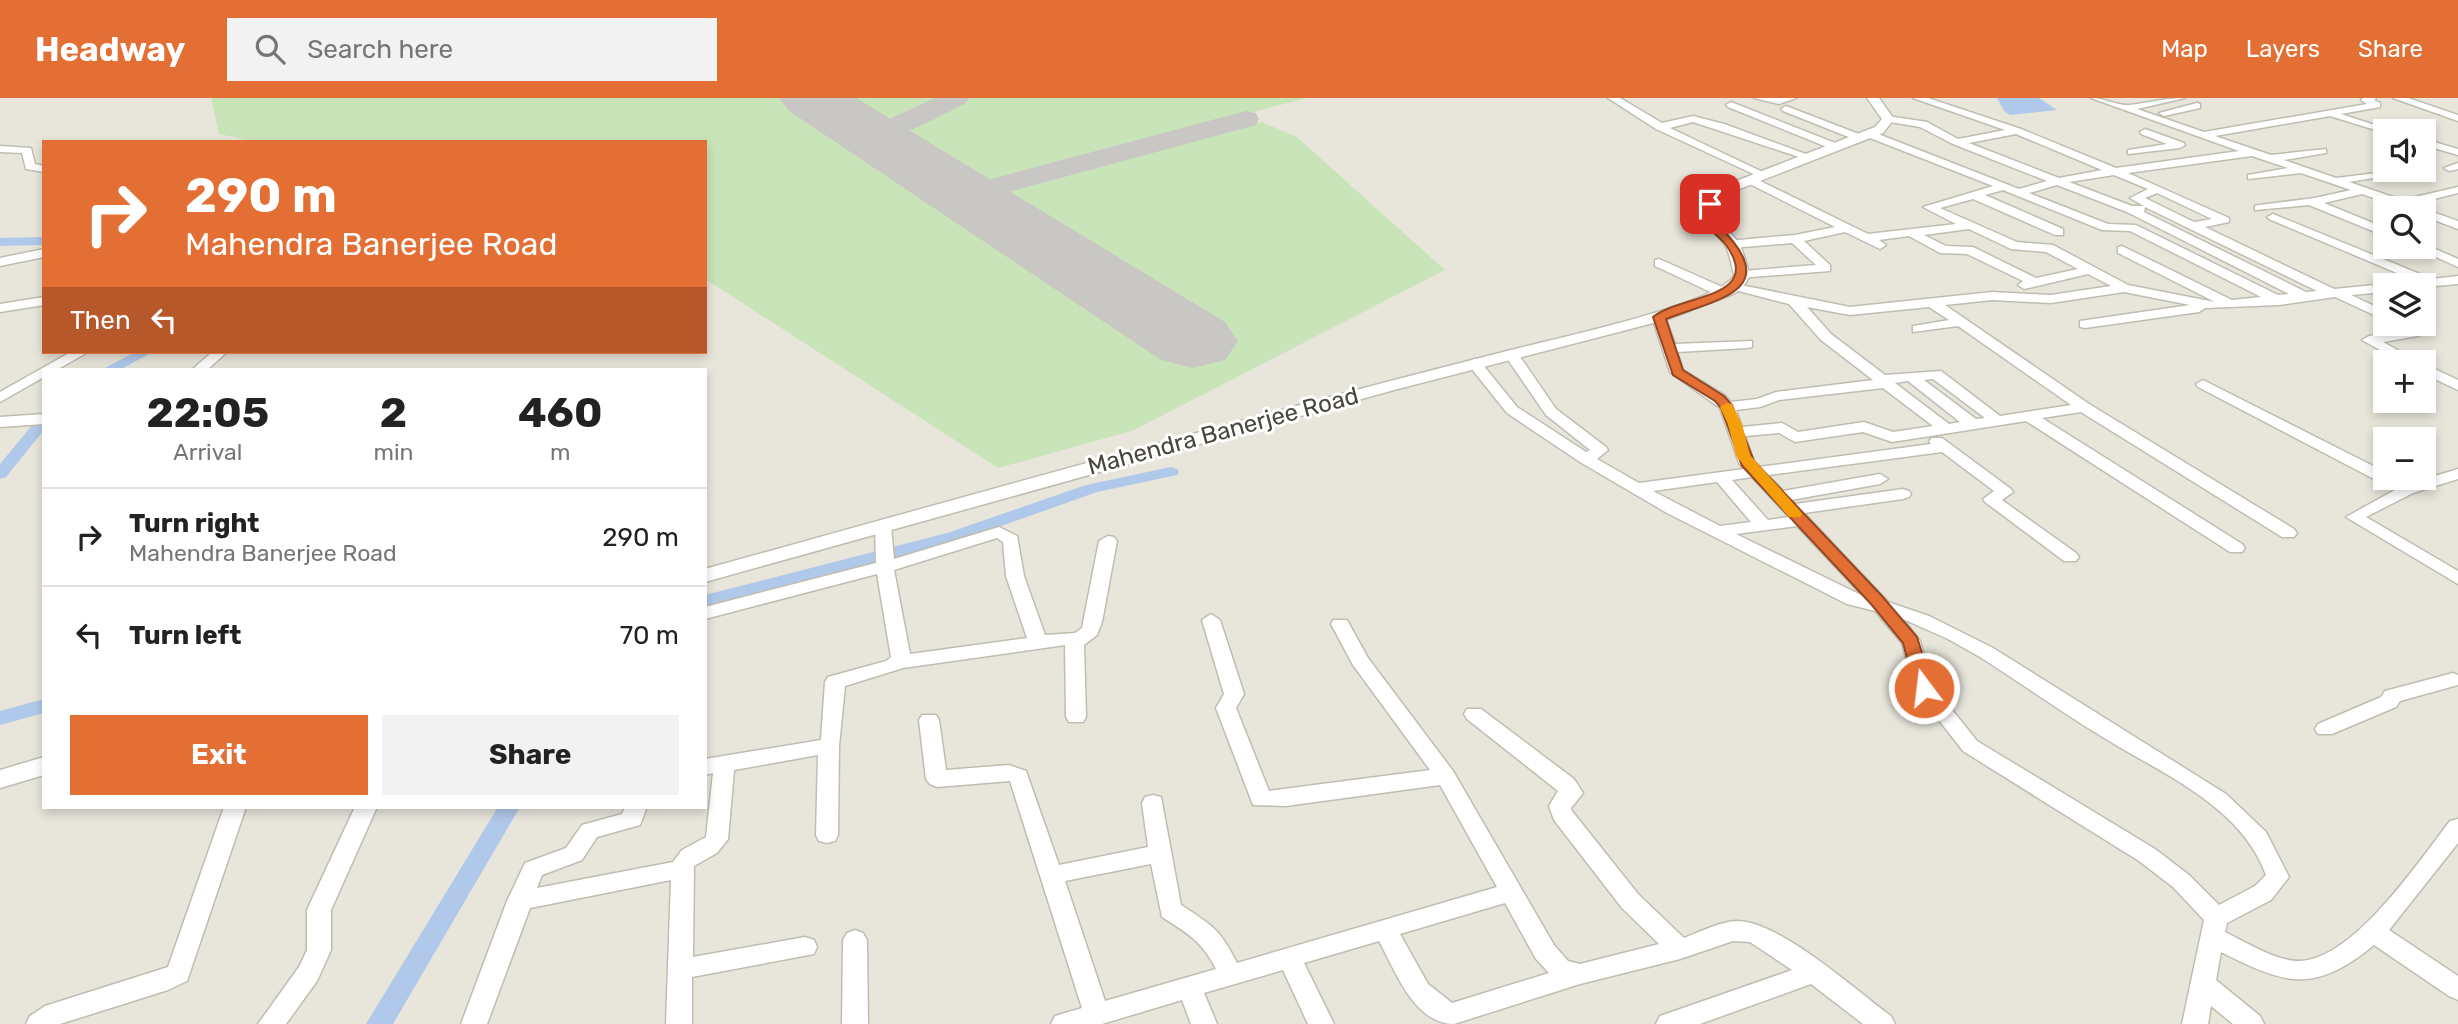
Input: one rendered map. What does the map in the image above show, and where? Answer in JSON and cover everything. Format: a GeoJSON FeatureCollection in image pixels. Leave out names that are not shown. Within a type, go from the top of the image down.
{"type":"FeatureCollection","features":[{"type":"Feature","properties":{"kind":"street"},"geometry":{"type":"LineString","coordinates":[[1613,98],[1660,127],[1764,175]]}},
{"type":"Feature","properties":{"kind":"street"},"geometry":{"type":"LineString","coordinates":[[1759,98],[1779,101],[1791,98]]}},
{"type":"Feature","properties":{"kind":"street"},"geometry":{"type":"LineString","coordinates":[[1873,98],[1888,119],[1923,124],[1924,127],[1958,142],[2131,210],[2305,297]]}},
{"type":"Feature","properties":{"kind":"street"},"geometry":{"type":"LineString","coordinates":[[1918,98],[2062,146],[2225,220],[2196,225]]}},
{"type":"Feature","properties":{"kind":"street"},"geometry":{"type":"LineString","coordinates":[[2096,98],[2374,196]]}},
{"type":"Feature","properties":{"kind":"street"},"geometry":{"type":"LineString","coordinates":[[2127,108],[2180,98]]}},
{"type":"Feature","properties":{"kind":"street"},"geometry":{"type":"LineString","coordinates":[[2398,98],[2458,118]]}},
{"type":"Feature","properties":{"kind":"street"},"geometry":{"type":"LineString","coordinates":[[2202,134],[2331,114],[2373,101],[2388,108]]}},
{"type":"Feature","properties":{"kind":"street"},"geometry":{"type":"LineString","coordinates":[[1731,105],[1836,147]]}},
{"type":"Feature","properties":{"kind":"street"},"geometry":{"type":"LineString","coordinates":[[2151,116],[2197,106]]}},
{"type":"Feature","properties":{"kind":"street"},"geometry":{"type":"LineString","coordinates":[[1787,109],[2106,227],[2132,228],[2279,301]]}},
{"type":"Feature","properties":{"kind":"street"},"geometry":{"type":"LineString","coordinates":[[1700,122],[1745,111]]}},
{"type":"Feature","properties":{"kind":"street"},"geometry":{"type":"LineString","coordinates":[[2331,114],[2373,127]]}},
{"type":"Feature","properties":{"kind":"street"},"geometry":{"type":"LineString","coordinates":[[2412,115],[2424,119]]}},
{"type":"Feature","properties":{"kind":"street"},"geometry":{"type":"LineString","coordinates":[[1735,284],[1732,244],[1712,225],[1710,204],[1713,195],[1865,136],[1884,126],[1888,119]]}},
{"type":"Feature","properties":{"kind":"street"},"geometry":{"type":"LineString","coordinates":[[1660,127],[1693,120],[1720,126],[1809,157]]}},
{"type":"Feature","properties":{"kind":"street"},"geometry":{"type":"LineString","coordinates":[[2178,125],[2139,133],[2216,158]]}},
{"type":"Feature","properties":{"kind":"street"},"geometry":{"type":"LineString","coordinates":[[1958,142],[2017,131]]}},
{"type":"Feature","properties":{"kind":"street"},"geometry":{"type":"LineString","coordinates":[[2132,152],[2180,145]]}},
{"type":"Feature","properties":{"kind":"street"},"geometry":{"type":"LineString","coordinates":[[2436,146],[2458,152]]}},
{"type":"Feature","properties":{"kind":"street"},"geometry":{"type":"LineString","coordinates":[[2436,148],[2441,147]]}},
{"type":"Feature","properties":{"kind":"street"},"geometry":{"type":"LineString","coordinates":[[0,149],[25,149],[30,167],[42,169]]}},
{"type":"Feature","properties":{"kind":"street"},"geometry":{"type":"LineString","coordinates":[[2020,193],[2059,180],[2115,171],[2216,158],[2322,151]]}},
{"type":"Feature","properties":{"kind":"street"},"geometry":{"type":"LineString","coordinates":[[2252,177],[2298,170]]}},
{"type":"Feature","properties":{"kind":"street"},"geometry":{"type":"LineString","coordinates":[[2332,182],[2373,175]]}},
{"type":"Feature","properties":{"kind":"street"},"geometry":{"type":"LineString","coordinates":[[1751,180],[1880,245]]}},
{"type":"Feature","properties":{"kind":"street"},"geometry":{"type":"LineString","coordinates":[[2003,187],[1929,207],[2015,246],[2046,247],[2123,288],[2213,306]]}},
{"type":"Feature","properties":{"kind":"street"},"geometry":{"type":"LineString","coordinates":[[2159,190],[2136,198],[2373,311]]}},
{"type":"Feature","properties":{"kind":"street"},"geometry":{"type":"LineString","coordinates":[[2434,196],[2458,190]]}},
{"type":"Feature","properties":{"kind":"street"},"geometry":{"type":"LineString","coordinates":[[2259,208],[2361,192]]}},
{"type":"Feature","properties":{"kind":"street"},"geometry":{"type":"LineString","coordinates":[[1974,195],[2059,232]]}},
{"type":"Feature","properties":{"kind":"street"},"geometry":{"type":"LineString","coordinates":[[2313,201],[2373,227]]}},
{"type":"Feature","properties":{"kind":"street"},"geometry":{"type":"LineString","coordinates":[[2131,210],[2155,207]]}},
{"type":"Feature","properties":{"kind":"street"},"geometry":{"type":"LineString","coordinates":[[2273,217],[2407,273]]}},
{"type":"Feature","properties":{"kind":"street"},"geometry":{"type":"LineString","coordinates":[[2436,217],[2458,225]]}},
{"type":"Feature","properties":{"kind":"street"},"geometry":{"type":"LineString","coordinates":[[1865,238],[1968,226]]}},
{"type":"Feature","properties":{"kind":"street"},"geometry":{"type":"LineString","coordinates":[[1732,244],[1795,239],[1846,228]]}},
{"type":"Feature","properties":{"kind":"street"},"geometry":{"type":"LineString","coordinates":[[1910,232],[1944,250],[1969,250],[2034,282]]}},
{"type":"Feature","properties":{"kind":"street"},"geometry":{"type":"LineString","coordinates":[[1735,284],[1826,268],[1795,239]]}},
{"type":"Feature","properties":{"kind":"street"},"geometry":{"type":"LineString","coordinates":[[2122,250],[2231,305]]}},
{"type":"Feature","properties":{"kind":"street"},"geometry":{"type":"LineString","coordinates":[[0,262],[42,253]]}},
{"type":"Feature","properties":{"kind":"street"},"geometry":{"type":"LineString","coordinates":[[2436,253],[2458,262]]}},
{"type":"Feature","properties":{"kind":"street"},"geometry":{"type":"LineString","coordinates":[[1659,263],[1794,301],[1850,310],[1992,296],[2051,299],[2123,288]]}},
{"type":"Feature","properties":{"kind":"street"},"geometry":{"type":"LineString","coordinates":[[1992,296],[2034,282],[2088,270]]}},
{"type":"Feature","properties":{"kind":"street"},"geometry":{"type":"LineString","coordinates":[[2436,282],[2458,280]]}},
{"type":"Feature","properties":{"kind":"street","name":"Mahendra Banerjee Road"},"geometry":{"type":"LineString","coordinates":[[707,575],[1474,363],[1659,317],[1735,284]]}},
{"type":"Feature","properties":{"kind":"street"},"geometry":{"type":"LineString","coordinates":[[2085,324],[2213,306],[2373,289]]}},
{"type":"Feature","properties":{"kind":"street"},"geometry":{"type":"LineString","coordinates":[[0,309],[42,301]]}},
{"type":"Feature","properties":{"kind":"street"},"geometry":{"type":"LineString","coordinates":[[1794,301],[1826,337],[1946,429]]}},
{"type":"Feature","properties":{"kind":"street"},"geometry":{"type":"LineString","coordinates":[[1933,303],[2084,407],[2288,533]]}},
{"type":"Feature","properties":{"kind":"street"},"geometry":{"type":"LineString","coordinates":[[1659,317],[1680,375],[1710,392],[1727,407],[1743,456],[1757,474],[1880,604],[1911,641],[1924,688],[1970,746],[2147,855],[2181,881],[2213,927],[2273,964],[2298,971],[2323,968],[2375,933],[2458,827]]}},
{"type":"Feature","properties":{"kind":"street"},"geometry":{"type":"LineString","coordinates":[[1918,329],[1961,322]]}},
{"type":"Feature","properties":{"kind":"street"},"geometry":{"type":"LineString","coordinates":[[2389,350],[2369,340],[2394,336]]}},
{"type":"Feature","properties":{"kind":"street"},"geometry":{"type":"LineString","coordinates":[[1670,348],[1747,344]]}},
{"type":"Feature","properties":{"kind":"street"},"geometry":{"type":"LineString","coordinates":[[50,368],[77,354]]}},
{"type":"Feature","properties":{"kind":"street"},"geometry":{"type":"LineString","coordinates":[[201,368],[218,354]]}},
{"type":"Feature","properties":{"kind":"street"},"geometry":{"type":"LineString","coordinates":[[1511,354],[1550,412],[1600,450],[1586,459]]}},
{"type":"Feature","properties":{"kind":"street"},"geometry":{"type":"LineString","coordinates":[[1474,363],[1512,410],[1586,459],[1636,488],[1853,600],[1880,604],[1959,635],[2205,790],[2248,826],[2272,860],[2278,877],[2263,893],[2213,927],[2205,986],[2195,1024]]}},
{"type":"Feature","properties":{"kind":"street"},"geometry":{"type":"LineString","coordinates":[[0,398],[42,372]]}},
{"type":"Feature","properties":{"kind":"street"},"geometry":{"type":"LineString","coordinates":[[1727,407],[1755,404],[1776,396],[1936,374],[1998,421]]}},
{"type":"Feature","properties":{"kind":"street"},"geometry":{"type":"LineString","coordinates":[[2436,374],[2458,386]]}},
{"type":"Feature","properties":{"kind":"street"},"geometry":{"type":"LineString","coordinates":[[1910,376],[1974,425]]}},
{"type":"Feature","properties":{"kind":"street"},"geometry":{"type":"LineString","coordinates":[[2203,384],[2373,472]]}},
{"type":"Feature","properties":{"kind":"street"},"geometry":{"type":"LineString","coordinates":[[1737,432],[1782,428],[1795,437],[1864,427],[1889,437],[2084,407]]}},
{"type":"Feature","properties":{"kind":"street"},"geometry":{"type":"LineString","coordinates":[[2029,416],[2236,548]]}},
{"type":"Feature","properties":{"kind":"street"},"geometry":{"type":"LineString","coordinates":[[0,422],[37,419]]}},
{"type":"Feature","properties":{"kind":"street"},"geometry":{"type":"LineString","coordinates":[[1926,433],[2005,492],[1991,499],[2070,556]]}},
{"type":"Feature","properties":{"kind":"street"},"geometry":{"type":"LineString","coordinates":[[1636,488],[1945,447]]}},
{"type":"Feature","properties":{"kind":"street"},"geometry":{"type":"LineString","coordinates":[[2436,482],[2455,477]]}},
{"type":"Feature","properties":{"kind":"street"},"geometry":{"type":"LineString","coordinates":[[1722,478],[1763,526]]}},
{"type":"Feature","properties":{"kind":"street"},"geometry":{"type":"LineString","coordinates":[[1719,531],[1763,526],[1790,509],[1880,478]]}},
{"type":"Feature","properties":{"kind":"street"},"geometry":{"type":"LineString","coordinates":[[2407,490],[2354,517],[2458,579]]}},
{"type":"Feature","properties":{"kind":"street"},"geometry":{"type":"LineString","coordinates":[[1790,509],[1903,494]]}},
{"type":"Feature","properties":{"kind":"street"},"geometry":{"type":"LineString","coordinates":[[883,526],[884,559],[902,656],[899,663]]}},
{"type":"Feature","properties":{"kind":"street"},"geometry":{"type":"LineString","coordinates":[[707,612],[884,559],[1002,533],[1011,540],[1015,576],[1038,641]]}},
{"type":"Feature","properties":{"kind":"street"},"geometry":{"type":"LineString","coordinates":[[1074,643],[1090,631],[1093,622],[1108,541]]}},
{"type":"Feature","properties":{"kind":"street"},"geometry":{"type":"LineString","coordinates":[[1211,620],[1234,694],[1226,708],[1261,799],[1446,776]]}},
{"type":"Feature","properties":{"kind":"street"},"geometry":{"type":"LineString","coordinates":[[1340,624],[1360,661],[1446,776],[1545,952],[1559,969],[1580,974]]}},
{"type":"Feature","properties":{"kind":"street"},"geometry":{"type":"LineString","coordinates":[[827,835],[829,746],[835,682],[899,663],[1065,637],[1074,643],[1076,717]]}},
{"type":"Feature","properties":{"kind":"street"},"geometry":{"type":"LineString","coordinates":[[2325,729],[2389,702],[2392,696],[2456,678]]}},
{"type":"Feature","properties":{"kind":"street"},"geometry":{"type":"LineString","coordinates":[[1474,714],[1566,785],[1572,793],[1560,806],[1562,814],[1630,901],[1679,949]]}},
{"type":"Feature","properties":{"kind":"street"},"geometry":{"type":"LineString","coordinates":[[929,720],[937,779],[1009,773],[1019,776],[1097,1014]]}},
{"type":"Feature","properties":{"kind":"street"},"geometry":{"type":"LineString","coordinates":[[679,1024],[683,869],[685,860],[711,847],[717,839],[715,766],[829,746]]}},
{"type":"Feature","properties":{"kind":"street"},"geometry":{"type":"LineString","coordinates":[[0,779],[42,767]]}},
{"type":"Feature","properties":{"kind":"street"},"geometry":{"type":"LineString","coordinates":[[1153,803],[1170,910],[1207,934],[1216,944],[1231,975]]}},
{"type":"Feature","properties":{"kind":"street"},"geometry":{"type":"LineString","coordinates":[[39,1024],[54,1014],[178,974],[234,809]]}},
{"type":"Feature","properties":{"kind":"street"},"geometry":{"type":"LineString","coordinates":[[271,1024],[308,974],[319,950],[320,910],[365,809]]}},
{"type":"Feature","properties":{"kind":"street"},"geometry":{"type":"LineString","coordinates":[[474,1024],[533,869],[574,854],[590,831],[628,821],[632,819],[635,809]]}},
{"type":"Feature","properties":{"kind":"street"},"geometry":{"type":"LineString","coordinates":[[1052,875],[1154,856],[1160,852]]}},
{"type":"Feature","properties":{"kind":"street"},"geometry":{"type":"LineString","coordinates":[[519,901],[683,869]]}},
{"type":"Feature","properties":{"kind":"street"},"geometry":{"type":"LineString","coordinates":[[1064,1024],[1511,892]]}},
{"type":"Feature","properties":{"kind":"street"},"geometry":{"type":"LineString","coordinates":[[1385,929],[1419,991],[1451,1020],[1580,974],[1679,949],[1733,931],[1755,932],[1776,943],[1882,1024]]}},
{"type":"Feature","properties":{"kind":"street"},"geometry":{"type":"LineString","coordinates":[[2375,933],[2458,989]]}},
{"type":"Feature","properties":{"kind":"street"},"geometry":{"type":"LineString","coordinates":[[855,940],[855,1024]]}},
{"type":"Feature","properties":{"kind":"street"},"geometry":{"type":"LineString","coordinates":[[682,969],[805,947]]}},
{"type":"Feature","properties":{"kind":"street"},"geometry":{"type":"LineString","coordinates":[[1289,957],[1321,1024]]}},
{"type":"Feature","properties":{"kind":"street"},"geometry":{"type":"LineString","coordinates":[[1669,1024],[1815,972]]}},
{"type":"Feature","properties":{"kind":"street"},"geometry":{"type":"LineString","coordinates":[[2205,986],[2251,1024]]}},
{"type":"Feature","properties":{"kind":"street"},"geometry":{"type":"LineString","coordinates":[[1189,987],[1204,1024]]}},
{"type":"Feature","properties":{"kind":"shaded area"},"geometry":{"type":"Polygon","coordinates":[[[0,98],[2458,98],[2458,1024],[0,1024],[0,98]]]}},
{"type":"Feature","properties":{"kind":"green space"},"geometry":{"type":"Polygon","coordinates":[[[211,98],[791,98],[1178,348],[1224,331],[997,193],[1262,122],[1297,137],[1445,270],[1132,431],[998,468],[707,280],[707,140],[249,140],[219,134],[211,98]]]}},
{"type":"Feature","properties":{"kind":"green space"},"geometry":{"type":"Polygon","coordinates":[[[842,98],[944,98],[886,125],[842,98]]]}},
{"type":"Feature","properties":{"kind":"green space"},"geometry":{"type":"Polygon","coordinates":[[[971,98],[1306,98],[982,185],[899,133],[971,98]]]}},
{"type":"Feature","properties":{"kind":"water"},"geometry":{"type":"Polygon","coordinates":[[[1997,98],[2039,98],[2057,110],[2010,115],[2004,111],[1997,98]]]}},
{"type":"Feature","properties":{"kind":"waterway"},"geometry":{"type":"LineString","coordinates":[[0,242],[42,241]]}},
{"type":"Feature","properties":{"kind":"waterway"},"geometry":{"type":"LineString","coordinates":[[112,368],[142,354]]}},
{"type":"Feature","properties":{"kind":"waterway"},"geometry":{"type":"LineString","coordinates":[[0,474],[42,422]]}},
{"type":"Feature","properties":{"kind":"waterway"},"geometry":{"type":"LineString","coordinates":[[707,600],[953,537],[1091,488],[1171,472]]}},
{"type":"Feature","properties":{"kind":"waterway"},"geometry":{"type":"LineString","coordinates":[[0,718],[42,707]]}},
{"type":"Feature","properties":{"kind":"waterway"},"geometry":{"type":"LineString","coordinates":[[379,1024],[508,809]]}},
{"type":"Feature","properties":{"kind":"taxiway"},"geometry":{"type":"LineString","coordinates":[[862,130],[895,127],[956,98]]}},
{"type":"Feature","properties":{"kind":"taxiway"},"geometry":{"type":"LineString","coordinates":[[964,195],[1246,119]]}},
{"type":"Feature","properties":{"kind":"runway"},"geometry":{"type":"LineString","coordinates":[[811,98],[1193,341]]}},
{"type":"Feature","properties":{"kind":"slow traffic"},"geometry":{"type":"LineString","coordinates":[[1727,407],[1747,463],[1794,514]]}},
{"type":"Feature","properties":{"kind":"route"},"geometry":{"type":"LineString","coordinates":[[1710,204],[1712,225],[1732,244],[1741,269],[1741,278],[1736,286],[1724,293],[1659,317],[1677,372],[1719,398],[1727,407],[1747,463],[1911,641],[1924,688]]}}]}
